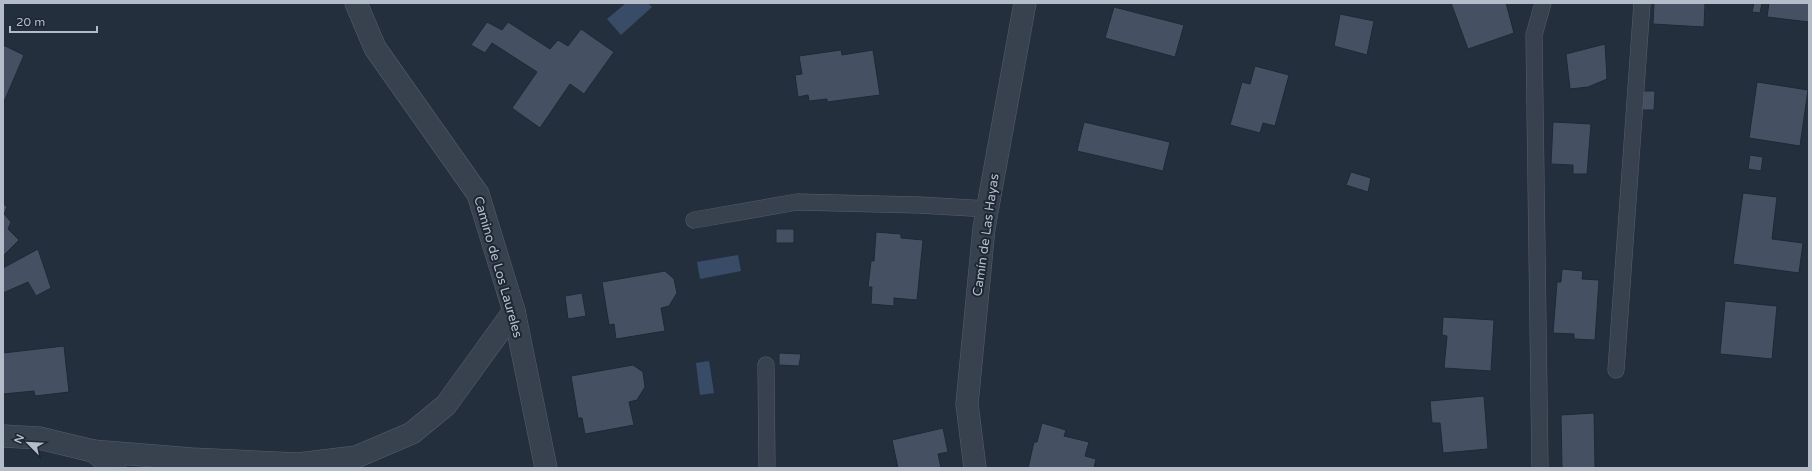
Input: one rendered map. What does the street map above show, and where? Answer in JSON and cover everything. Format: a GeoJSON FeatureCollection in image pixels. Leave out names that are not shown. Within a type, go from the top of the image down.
{"type":"FeatureCollection","features":[{"type":"Feature","properties":{"kind":"street","name":"Camino de Los Laureles"},"geometry":{"type":"LineString","coordinates":[[356,3],[374,48],[478,194],[514,311],[546,468]]}},
{"type":"Feature","properties":{"kind":"street","name":"Camín de Las Hayas"},"geometry":{"type":"LineString","coordinates":[[975,468],[966,404],[984,228],[1025,3]]}},
{"type":"Feature","properties":{"kind":"street"},"geometry":{"type":"LineString","coordinates":[[94,459],[192,459],[298,464],[356,458],[412,433],[446,405],[514,311]]}},
{"type":"Feature","properties":{"kind":"street"},"geometry":{"type":"LineString","coordinates":[[3,436],[39,438],[114,468]]}},
{"type":"Feature","properties":{"kind":"lane"},"geometry":{"type":"LineString","coordinates":[[1540,468],[1534,35],[1544,3]]}},
{"type":"Feature","properties":{"kind":"lane"},"geometry":{"type":"LineString","coordinates":[[1616,370],[1642,3]]}},
{"type":"Feature","properties":{"kind":"lane"},"geometry":{"type":"LineString","coordinates":[[694,220],[797,202],[918,205],[988,209]]}},
{"type":"Feature","properties":{"kind":"lane"},"geometry":{"type":"LineString","coordinates":[[766,365],[766,468]]}},
{"type":"Feature","properties":{"kind":"water"},"geometry":{"type":"Polygon","coordinates":[[[626,3],[648,3],[652,7],[621,35],[607,19],[626,3]]]}},
{"type":"Feature","properties":{"kind":"water"},"geometry":{"type":"Polygon","coordinates":[[[738,255],[741,271],[700,279],[697,262],[738,255]]]}},
{"type":"Feature","properties":{"kind":"water"},"geometry":{"type":"Polygon","coordinates":[[[709,361],[714,393],[700,395],[696,363],[709,361]]]}},
{"type":"Feature","properties":{"kind":"building"},"geometry":{"type":"Polygon","coordinates":[[[1451,3],[1506,3],[1514,33],[1468,49],[1451,3]]]}},
{"type":"Feature","properties":{"kind":"building"},"geometry":{"type":"Polygon","coordinates":[[[1654,3],[1705,3],[1704,27],[1653,24],[1654,3]]]}},
{"type":"Feature","properties":{"kind":"building"},"geometry":{"type":"Polygon","coordinates":[[[1754,3],[1762,3],[1760,13],[1752,12],[1754,3]]]}},
{"type":"Feature","properties":{"kind":"building"},"geometry":{"type":"Polygon","coordinates":[[[1769,3],[1809,3],[1809,22],[1767,17],[1769,3]]]}},
{"type":"Feature","properties":{"kind":"building"},"geometry":{"type":"Polygon","coordinates":[[[1114,7],[1184,25],[1175,57],[1105,38],[1114,7]]]}},
{"type":"Feature","properties":{"kind":"building"},"geometry":{"type":"Polygon","coordinates":[[[1340,14],[1374,21],[1367,55],[1334,46],[1340,14]]]}},
{"type":"Feature","properties":{"kind":"building"},"geometry":{"type":"Polygon","coordinates":[[[487,22],[502,30],[508,22],[550,49],[558,40],[568,46],[581,29],[614,52],[584,94],[570,84],[540,128],[512,108],[537,72],[492,43],[485,53],[471,45],[487,22]]]}},
{"type":"Feature","properties":{"kind":"building"},"geometry":{"type":"Polygon","coordinates":[[[1605,44],[1607,79],[1588,87],[1570,89],[1566,54],[1605,44]]]}},
{"type":"Feature","properties":{"kind":"building"},"geometry":{"type":"Polygon","coordinates":[[[3,45],[24,55],[3,104],[3,45]]]}},
{"type":"Feature","properties":{"kind":"building"},"geometry":{"type":"Polygon","coordinates":[[[841,50],[842,55],[873,50],[880,95],[827,102],[827,99],[809,101],[808,95],[798,97],[795,75],[802,74],[799,56],[841,50]]]}},
{"type":"Feature","properties":{"kind":"building"},"geometry":{"type":"Polygon","coordinates":[[[1255,66],[1289,75],[1275,126],[1263,123],[1260,133],[1230,125],[1242,82],[1250,84],[1255,66]]]}},
{"type":"Feature","properties":{"kind":"building"},"geometry":{"type":"Polygon","coordinates":[[[1757,82],[1808,90],[1800,146],[1749,138],[1757,82]]]}},
{"type":"Feature","properties":{"kind":"building"},"geometry":{"type":"Polygon","coordinates":[[[1642,91],[1655,91],[1654,110],[1640,110],[1642,91]]]}},
{"type":"Feature","properties":{"kind":"building"},"geometry":{"type":"Polygon","coordinates":[[[1084,122],[1170,142],[1163,171],[1077,151],[1084,122]]]}},
{"type":"Feature","properties":{"kind":"building"},"geometry":{"type":"Polygon","coordinates":[[[1553,122],[1591,124],[1587,174],[1573,174],[1573,165],[1551,164],[1553,122]]]}},
{"type":"Feature","properties":{"kind":"building"},"geometry":{"type":"Polygon","coordinates":[[[1750,155],[1763,157],[1761,171],[1748,169],[1750,155]]]}},
{"type":"Feature","properties":{"kind":"building"},"geometry":{"type":"Polygon","coordinates":[[[1351,172],[1371,178],[1368,192],[1346,185],[1351,172]]]}},
{"type":"Feature","properties":{"kind":"building"},"geometry":{"type":"Polygon","coordinates":[[[1743,193],[1777,197],[1772,239],[1803,243],[1799,273],[1733,264],[1743,193]]]}},
{"type":"Feature","properties":{"kind":"building"},"geometry":{"type":"Polygon","coordinates":[[[3,203],[7,207],[4,214],[11,222],[8,229],[19,240],[3,256],[3,203]]]}},
{"type":"Feature","properties":{"kind":"building"},"geometry":{"type":"Polygon","coordinates":[[[776,229],[794,229],[794,243],[776,243],[776,229]]]}},
{"type":"Feature","properties":{"kind":"building"},"geometry":{"type":"Polygon","coordinates":[[[876,232],[901,234],[901,238],[923,240],[917,300],[894,298],[894,306],[871,304],[872,287],[868,287],[871,261],[874,261],[876,232]]]}},
{"type":"Feature","properties":{"kind":"building"},"geometry":{"type":"Polygon","coordinates":[[[38,249],[51,288],[36,296],[28,282],[3,293],[3,268],[38,249]]]}},
{"type":"Feature","properties":{"kind":"building"},"geometry":{"type":"Polygon","coordinates":[[[1562,269],[1583,271],[1582,279],[1599,280],[1595,340],[1574,339],[1574,334],[1553,333],[1557,282],[1561,282],[1562,269]]]}},
{"type":"Feature","properties":{"kind":"building"},"geometry":{"type":"Polygon","coordinates":[[[665,271],[674,279],[677,293],[669,306],[661,308],[665,331],[616,339],[614,324],[609,325],[602,282],[665,271]]]}},
{"type":"Feature","properties":{"kind":"building"},"geometry":{"type":"Polygon","coordinates":[[[582,293],[586,316],[568,319],[565,296],[582,293]]]}},
{"type":"Feature","properties":{"kind":"building"},"geometry":{"type":"Polygon","coordinates":[[[1725,301],[1777,306],[1772,359],[1720,354],[1725,301]]]}},
{"type":"Feature","properties":{"kind":"building"},"geometry":{"type":"Polygon","coordinates":[[[1443,317],[1494,320],[1491,371],[1444,368],[1447,336],[1442,335],[1443,317]]]}},
{"type":"Feature","properties":{"kind":"building"},"geometry":{"type":"Polygon","coordinates":[[[64,346],[69,392],[35,396],[34,391],[3,394],[3,353],[64,346]]]}},
{"type":"Feature","properties":{"kind":"building"},"geometry":{"type":"Polygon","coordinates":[[[779,353],[801,354],[799,366],[779,365],[779,353]]]}},
{"type":"Feature","properties":{"kind":"building"},"geometry":{"type":"Polygon","coordinates":[[[633,365],[643,372],[645,387],[637,400],[629,402],[634,425],[585,434],[582,418],[578,418],[571,376],[633,365]]]}},
{"type":"Feature","properties":{"kind":"building"},"geometry":{"type":"Polygon","coordinates":[[[1484,396],[1488,449],[1443,453],[1440,423],[1432,423],[1430,401],[1484,396]]]}},
{"type":"Feature","properties":{"kind":"building"},"geometry":{"type":"Polygon","coordinates":[[[1594,413],[1595,468],[1562,468],[1561,415],[1594,413]]]}},
{"type":"Feature","properties":{"kind":"building"},"geometry":{"type":"Polygon","coordinates":[[[1042,423],[1066,430],[1064,436],[1089,442],[1085,456],[1096,459],[1094,468],[1028,468],[1034,442],[1037,442],[1042,423]]]}},
{"type":"Feature","properties":{"kind":"building"},"geometry":{"type":"Polygon","coordinates":[[[943,428],[948,452],[938,454],[941,468],[898,468],[892,440],[943,428]]]}}]}
